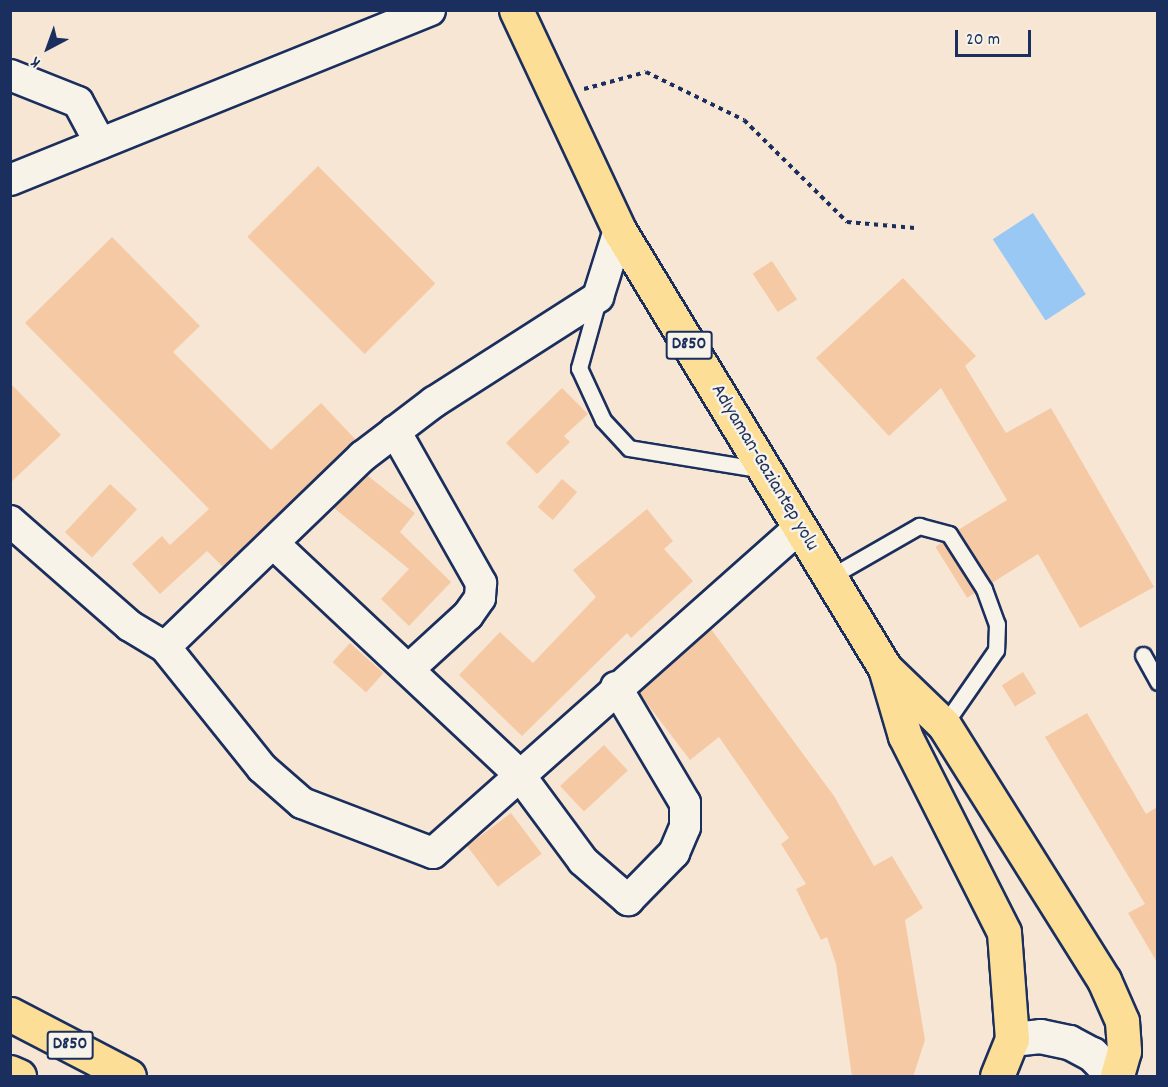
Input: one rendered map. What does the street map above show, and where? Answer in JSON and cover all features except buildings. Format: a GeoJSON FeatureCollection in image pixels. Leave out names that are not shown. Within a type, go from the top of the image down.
{"type":"FeatureCollection","features":[{"type":"Feature","properties":{"kind":"main road","name":"Adıyaman-Gaziantep yolu"},"geometry":{"type":"LineString","coordinates":[[516,10],[619,230],[885,668]]}},
{"type":"Feature","properties":{"kind":"main road"},"geometry":{"type":"LineString","coordinates":[[885,668],[944,725],[1104,980],[1122,1021],[1125,1051],[1115,1077],[1092,1054],[1070,1042],[1040,1036],[1012,1039]]}},
{"type":"Feature","properties":{"kind":"main road"},"geometry":{"type":"LineString","coordinates":[[885,668],[905,735],[1004,932],[1012,1039],[997,1077]]}},
{"type":"Feature","properties":{"kind":"main road","name":"D850"},"geometry":{"type":"LineString","coordinates":[[10,1014],[129,1077]]}},
{"type":"Feature","properties":{"kind":"main road"},"geometry":{"type":"LineString","coordinates":[[10,1072],[19,1077]]}},
{"type":"Feature","properties":{"kind":"street"},"geometry":{"type":"LineString","coordinates":[[10,180],[430,10]]}},
{"type":"Feature","properties":{"kind":"street"},"geometry":{"type":"LineString","coordinates":[[10,75],[78,102],[100,143]]}},
{"type":"Feature","properties":{"kind":"street"},"geometry":{"type":"LineString","coordinates":[[165,647],[395,431],[598,297],[619,230]]}},
{"type":"Feature","properties":{"kind":"street"},"geometry":{"type":"LineString","coordinates":[[395,431],[481,583],[480,598],[468,615],[409,669]]}},
{"type":"Feature","properties":{"kind":"street"},"geometry":{"type":"LineString","coordinates":[[10,521],[130,626],[165,647],[262,768],[302,802],[370,833],[433,853],[518,772],[800,527]]}},
{"type":"Feature","properties":{"kind":"street"},"geometry":{"type":"LineString","coordinates":[[274,544],[518,772],[583,861],[627,900],[674,853],[685,827],[685,803],[616,687]]}},
{"type":"Feature","properties":{"kind":"lane"},"geometry":{"type":"LineString","coordinates":[[598,297],[579,368],[603,420],[629,448],[765,471]]}},
{"type":"Feature","properties":{"kind":"lane"},"geometry":{"type":"LineString","coordinates":[[830,577],[920,526],[949,534],[984,589],[997,624],[996,650],[944,725]]}},
{"type":"Feature","properties":{"kind":"lane"},"geometry":{"type":"LineString","coordinates":[[1143,655],[1158,682]]}},
{"type":"Feature","properties":{"kind":"path"},"geometry":{"type":"LineString","coordinates":[[557,97],[646,72],[744,120],[847,222],[915,228]]}},
{"type":"Feature","properties":{"kind":"water"},"geometry":{"type":"Polygon","coordinates":[[[1033,213],[1086,294],[1046,320],[993,239],[1033,213]]]}}]}
